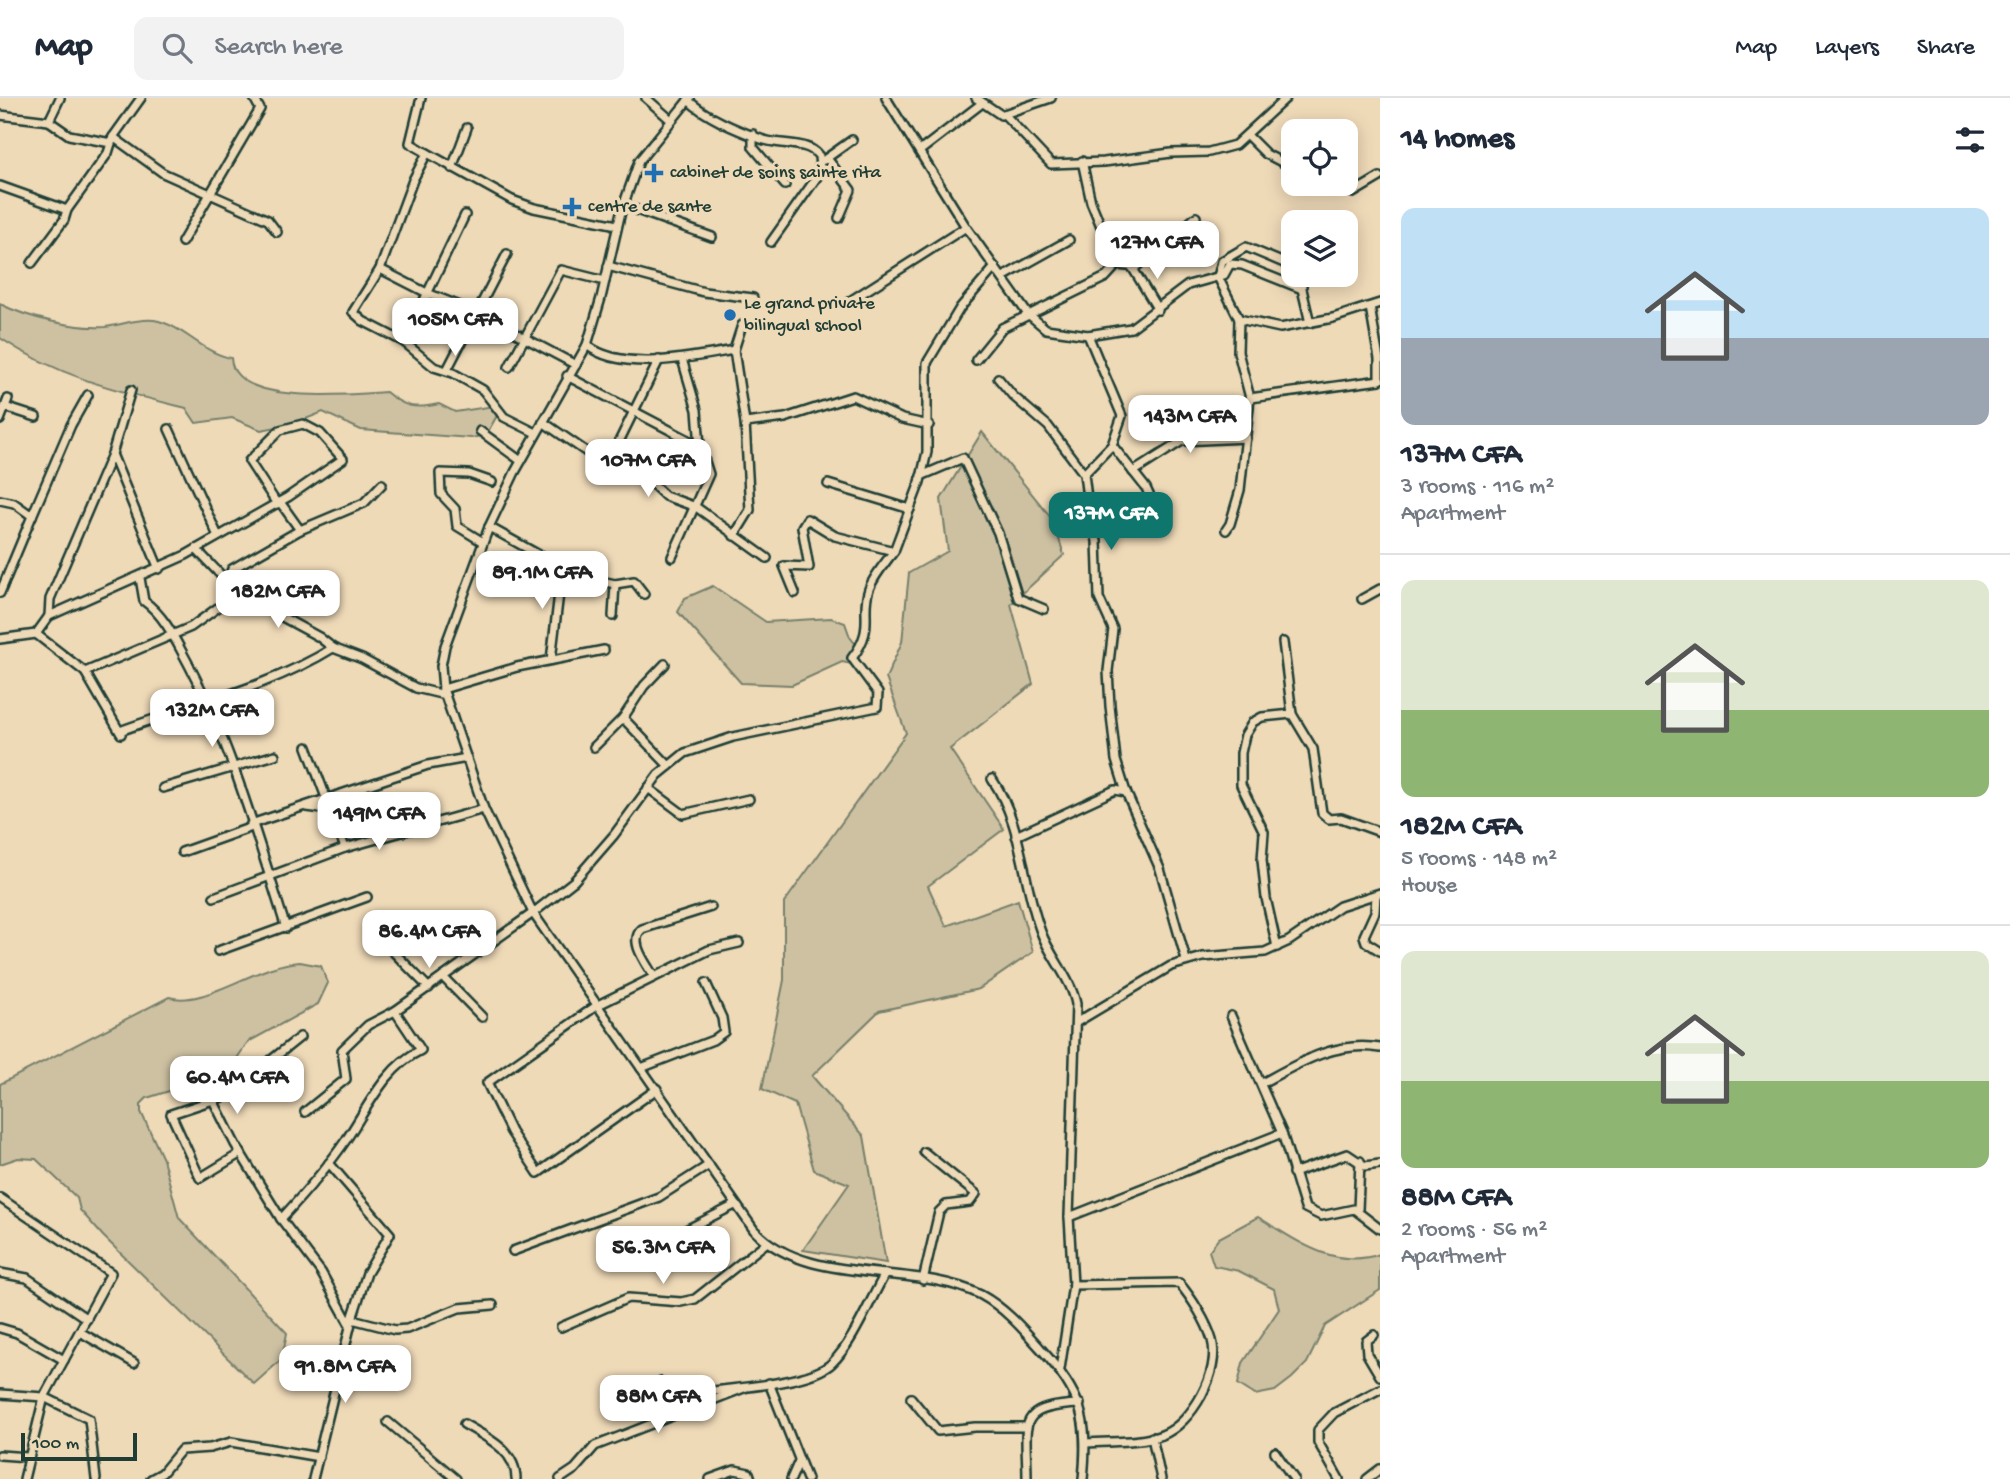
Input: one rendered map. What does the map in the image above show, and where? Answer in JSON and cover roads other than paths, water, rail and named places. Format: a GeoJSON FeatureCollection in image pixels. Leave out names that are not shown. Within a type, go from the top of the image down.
{"type":"FeatureCollection","features":[{"type":"Feature","properties":{"kind":"street"},"geometry":{"type":"LineString","coordinates":[[49,121],[60,98]]}},
{"type":"Feature","properties":{"kind":"street"},"geometry":{"type":"LineString","coordinates":[[32,263],[64,220],[67,210],[108,153],[112,140],[141,98]]}},
{"type":"Feature","properties":{"kind":"street"},"geometry":{"type":"LineString","coordinates":[[182,242],[260,109],[254,98]]}},
{"type":"Feature","properties":{"kind":"street"},"geometry":{"type":"LineString","coordinates":[[421,98],[410,143],[490,191],[534,208],[617,225]]}},
{"type":"Feature","properties":{"kind":"street"},"geometry":{"type":"LineString","coordinates":[[646,98],[671,120]]}},
{"type":"Feature","properties":{"kind":"street"},"geometry":{"type":"LineString","coordinates":[[886,98],[921,150],[966,227],[1027,313],[1046,329],[1088,335],[1131,328],[1188,285],[1224,275],[1230,264],[1242,265],[1302,289],[1310,323]]}},
{"type":"Feature","properties":{"kind":"street"},"geometry":{"type":"LineString","coordinates":[[921,150],[978,101],[996,114],[1004,114],[1051,98]]}},
{"type":"Feature","properties":{"kind":"street"},"geometry":{"type":"LineString","coordinates":[[1004,114],[1051,164],[1104,162],[1171,153],[1209,152],[1235,145],[1248,136],[1286,98]]}},
{"type":"Feature","properties":{"kind":"street"},"geometry":{"type":"LineString","coordinates":[[839,218],[851,190],[815,150],[763,140],[699,111],[689,99],[671,120],[639,161],[617,225],[587,345],[521,461],[483,542],[445,646],[441,666],[444,692],[484,809],[533,913],[735,1205],[766,1243],[793,1257],[964,1288],[996,1304],[1059,1369],[1080,1405],[1087,1443],[1083,1479]]}},
{"type":"Feature","properties":{"kind":"street"},"geometry":{"type":"LineString","coordinates":[[1,118],[49,121],[69,135],[112,140],[163,173],[209,196],[268,220],[277,232]]}},
{"type":"Feature","properties":{"kind":"street"},"geometry":{"type":"LineString","coordinates":[[452,168],[467,128]]}},
{"type":"Feature","properties":{"kind":"street"},"geometry":{"type":"LineString","coordinates":[[752,134],[753,147],[785,185]]}},
{"type":"Feature","properties":{"kind":"street"},"geometry":{"type":"LineString","coordinates":[[1248,136],[1266,154],[1281,162]]}},
{"type":"Feature","properties":{"kind":"street"},"geometry":{"type":"LineString","coordinates":[[771,242],[817,177],[824,160],[852,140]]}},
{"type":"Feature","properties":{"kind":"street"},"geometry":{"type":"LineString","coordinates":[[427,153],[413,180],[380,268],[353,312],[363,321],[404,342],[435,367],[447,370],[483,390],[504,417],[536,433]]}},
{"type":"Feature","properties":{"kind":"street"},"geometry":{"type":"LineString","coordinates":[[1082,161],[1091,202],[1117,265]]}},
{"type":"Feature","properties":{"kind":"street"},"geometry":{"type":"LineString","coordinates":[[1358,190],[1380,177]]}},
{"type":"Feature","properties":{"kind":"street"},"geometry":{"type":"LineString","coordinates":[[0,186],[67,210]]}},
{"type":"Feature","properties":{"kind":"street"},"geometry":{"type":"LineString","coordinates":[[623,205],[712,237]]}},
{"type":"Feature","properties":{"kind":"street"},"geometry":{"type":"LineString","coordinates":[[404,342],[465,215]]}},
{"type":"Feature","properties":{"kind":"street"},"geometry":{"type":"LineString","coordinates":[[1117,265],[1132,267],[1196,217]]}},
{"type":"Feature","properties":{"kind":"street"},"geometry":{"type":"LineString","coordinates":[[850,301],[966,227]]}},
{"type":"Feature","properties":{"kind":"street"},"geometry":{"type":"LineString","coordinates":[[1003,277],[1069,240]]}},
{"type":"Feature","properties":{"kind":"street"},"geometry":{"type":"LineString","coordinates":[[1226,530],[1240,490],[1250,398],[1238,352],[1239,320],[1218,277],[1222,261],[1247,247],[1281,262]]}},
{"type":"Feature","properties":{"kind":"street"},"geometry":{"type":"LineString","coordinates":[[447,370],[507,254]]}},
{"type":"Feature","properties":{"kind":"street"},"geometry":{"type":"LineString","coordinates":[[976,360],[1002,328],[1027,313],[1106,277],[1117,265]]}},
{"type":"Feature","properties":{"kind":"street"},"geometry":{"type":"LineString","coordinates":[[608,266],[704,292],[753,298]]}},
{"type":"Feature","properties":{"kind":"street"},"geometry":{"type":"LineString","coordinates":[[305,1112],[346,1079],[342,1050],[368,1026],[429,988],[574,881],[614,835],[648,789],[685,753],[733,737],[877,707],[878,693],[852,657],[861,646],[868,625],[869,590],[894,551],[921,476],[929,425],[927,363],[960,308],[995,267]]}},
{"type":"Feature","properties":{"kind":"street"},"geometry":{"type":"LineString","coordinates":[[1132,267],[1158,310]]}},
{"type":"Feature","properties":{"kind":"street"},"geometry":{"type":"LineString","coordinates":[[380,268],[427,293],[478,313],[576,365]]}},
{"type":"Feature","properties":{"kind":"street"},"geometry":{"type":"LineString","coordinates":[[509,367],[561,270],[605,281]]}},
{"type":"Feature","properties":{"kind":"street"},"geometry":{"type":"LineString","coordinates":[[1239,320],[1280,328],[1310,323],[1380,303]]}},
{"type":"Feature","properties":{"kind":"street"},"geometry":{"type":"LineString","coordinates":[[1250,398],[1379,380],[1379,359],[1370,307]]}},
{"type":"Feature","properties":{"kind":"street"},"geometry":{"type":"LineString","coordinates":[[734,536],[750,510],[745,423],[734,350],[742,325]]}},
{"type":"Feature","properties":{"kind":"street"},"geometry":{"type":"LineString","coordinates":[[1084,474],[1112,445],[1122,416],[1088,335]]}},
{"type":"Feature","properties":{"kind":"street"},"geometry":{"type":"LineString","coordinates":[[587,345],[601,356],[659,360],[734,350]]}},
{"type":"Feature","properties":{"kind":"street"},"geometry":{"type":"LineString","coordinates":[[672,557],[709,474],[700,446],[696,410],[682,359]]}},
{"type":"Feature","properties":{"kind":"street"},"geometry":{"type":"LineString","coordinates":[[607,466],[659,360]]}},
{"type":"Feature","properties":{"kind":"street"},"geometry":{"type":"LineString","coordinates":[[567,376],[700,446]]}},
{"type":"Feature","properties":{"kind":"street"},"geometry":{"type":"LineString","coordinates":[[998,378],[1013,397],[1048,426],[1084,474],[1088,506],[1097,541],[1098,598],[1113,629],[1108,671],[1116,760],[1126,792],[1160,869],[1186,960]]}},
{"type":"Feature","properties":{"kind":"street"},"geometry":{"type":"LineString","coordinates":[[49,616],[50,599],[112,454],[131,390]]}},
{"type":"Feature","properties":{"kind":"street"},"geometry":{"type":"LineString","coordinates":[[0,593],[71,425],[88,395]]}},
{"type":"Feature","properties":{"kind":"street"},"geometry":{"type":"LineString","coordinates":[[745,423],[785,418],[853,397],[902,419],[929,425]]}},
{"type":"Feature","properties":{"kind":"street"},"geometry":{"type":"LineString","coordinates":[[0,420],[6,403],[36,417]]}},
{"type":"Feature","properties":{"kind":"street"},"geometry":{"type":"LineString","coordinates":[[542,422],[607,466],[646,478],[664,496],[696,507],[766,558]]}},
{"type":"Feature","properties":{"kind":"street"},"geometry":{"type":"LineString","coordinates":[[36,634],[49,616],[159,569],[278,503],[343,459],[320,433],[303,424],[280,430],[249,461],[278,503],[300,530]]}},
{"type":"Feature","properties":{"kind":"street"},"geometry":{"type":"LineString","coordinates":[[169,429],[218,536]]}},
{"type":"Feature","properties":{"kind":"street"},"geometry":{"type":"LineString","coordinates":[[480,431],[521,461]]}},
{"type":"Feature","properties":{"kind":"street"},"geometry":{"type":"LineString","coordinates":[[1133,472],[1182,441],[1246,438]]}},
{"type":"Feature","properties":{"kind":"street"},"geometry":{"type":"LineString","coordinates":[[1112,445],[1152,501]]}},
{"type":"Feature","properties":{"kind":"street"},"geometry":{"type":"LineString","coordinates":[[112,454],[159,569]]}},
{"type":"Feature","properties":{"kind":"street"},"geometry":{"type":"LineString","coordinates":[[921,476],[963,458],[998,533],[1018,598],[1044,609]]}},
{"type":"Feature","properties":{"kind":"street"},"geometry":{"type":"LineString","coordinates":[[483,542],[457,526],[456,509],[441,494],[440,473],[469,474],[492,482]]}},
{"type":"Feature","properties":{"kind":"street"},"geometry":{"type":"LineString","coordinates":[[226,584],[232,569],[300,530],[364,503],[382,484]]}},
{"type":"Feature","properties":{"kind":"street"},"geometry":{"type":"LineString","coordinates":[[828,484],[910,509]]}},
{"type":"Feature","properties":{"kind":"street"},"geometry":{"type":"LineString","coordinates":[[0,500],[14,503],[32,516]]}},
{"type":"Feature","properties":{"kind":"street"},"geometry":{"type":"LineString","coordinates":[[795,593],[784,566],[809,567],[802,527],[807,519],[835,536],[894,551]]}},
{"type":"Feature","properties":{"kind":"street"},"geometry":{"type":"LineString","coordinates":[[489,527],[576,575],[615,583],[634,581],[644,594]]}},
{"type":"Feature","properties":{"kind":"street"},"geometry":{"type":"LineString","coordinates":[[196,549],[226,584],[238,593],[319,636],[332,648],[362,659],[416,688],[444,692],[551,660],[604,650]]}},
{"type":"Feature","properties":{"kind":"street"},"geometry":{"type":"LineString","coordinates":[[551,660],[562,568]]}},
{"type":"Feature","properties":{"kind":"street"},"geometry":{"type":"LineString","coordinates":[[140,578],[144,601],[156,609],[172,633],[209,701],[286,928]]}},
{"type":"Feature","properties":{"kind":"street"},"geometry":{"type":"LineString","coordinates":[[613,616],[615,583]]}},
{"type":"Feature","properties":{"kind":"street"},"geometry":{"type":"LineString","coordinates":[[1362,599],[1380,589]]}},
{"type":"Feature","properties":{"kind":"street"},"geometry":{"type":"LineString","coordinates":[[85,672],[191,626],[238,593]]}},
{"type":"Feature","properties":{"kind":"street"},"geometry":{"type":"LineString","coordinates":[[0,639],[36,634],[85,672],[120,733],[313,661],[332,648]]}},
{"type":"Feature","properties":{"kind":"street"},"geometry":{"type":"LineString","coordinates":[[1283,642],[1292,714],[1313,749],[1322,813],[1329,819],[1341,818],[1380,831]]}},
{"type":"Feature","properties":{"kind":"street"},"geometry":{"type":"LineString","coordinates":[[593,747],[624,718],[643,686],[664,664]]}},
{"type":"Feature","properties":{"kind":"street"},"geometry":{"type":"LineString","coordinates":[[1277,947],[1266,898],[1262,860],[1264,832],[1241,785],[1241,753],[1245,735],[1252,722],[1262,717],[1292,714]]}},
{"type":"Feature","properties":{"kind":"street"},"geometry":{"type":"LineString","coordinates":[[624,718],[669,766]]}},
{"type":"Feature","properties":{"kind":"street"},"geometry":{"type":"LineString","coordinates":[[307,747],[345,848]]}},
{"type":"Feature","properties":{"kind":"street"},"geometry":{"type":"LineString","coordinates":[[163,788],[275,755]]}},
{"type":"Feature","properties":{"kind":"street"},"geometry":{"type":"LineString","coordinates":[[182,852],[326,798],[428,765],[467,758]]}},
{"type":"Feature","properties":{"kind":"street"},"geometry":{"type":"LineString","coordinates":[[992,779],[1016,836],[1040,930],[1049,953],[1074,993],[1077,1022],[1069,1217],[1073,1285],[1059,1369]]}},
{"type":"Feature","properties":{"kind":"street"},"geometry":{"type":"LineString","coordinates":[[648,789],[682,814],[750,799]]}},
{"type":"Feature","properties":{"kind":"street"},"geometry":{"type":"LineString","coordinates":[[1016,836],[1115,790],[1126,792]]}},
{"type":"Feature","properties":{"kind":"street"},"geometry":{"type":"LineString","coordinates":[[252,826],[309,806],[330,810]]}},
{"type":"Feature","properties":{"kind":"street"},"geometry":{"type":"LineString","coordinates":[[214,897],[345,848],[484,809]]}},
{"type":"Feature","properties":{"kind":"street"},"geometry":{"type":"LineString","coordinates":[[1077,1022],[1171,966],[1186,960],[1254,954],[1277,947],[1340,906],[1378,894]]}},
{"type":"Feature","properties":{"kind":"street"},"geometry":{"type":"LineString","coordinates":[[1378,894],[1364,936],[1366,942],[1380,951]]}},
{"type":"Feature","properties":{"kind":"street"},"geometry":{"type":"LineString","coordinates":[[218,951],[367,897]]}},
{"type":"Feature","properties":{"kind":"street"},"geometry":{"type":"LineString","coordinates":[[654,976],[635,942],[637,933],[642,929],[711,907]]}},
{"type":"Feature","properties":{"kind":"street"},"geometry":{"type":"LineString","coordinates":[[369,927],[429,988]]}},
{"type":"Feature","properties":{"kind":"street"},"geometry":{"type":"LineString","coordinates":[[657,1089],[540,1172],[535,1171],[487,1083],[596,1006],[709,950],[739,943]]}},
{"type":"Feature","properties":{"kind":"street"},"geometry":{"type":"LineString","coordinates":[[443,977],[482,1017]]}},
{"type":"Feature","properties":{"kind":"street"},"geometry":{"type":"LineString","coordinates":[[641,1068],[713,1040],[724,1032],[722,1018],[706,983]]}},
{"type":"Feature","properties":{"kind":"street"},"geometry":{"type":"LineString","coordinates":[[281,1219],[329,1163],[368,1104],[404,1060],[421,1050],[395,1011]]}},
{"type":"Feature","properties":{"kind":"street"},"geometry":{"type":"LineString","coordinates":[[1231,1016],[1282,1133],[1300,1200],[1311,1212],[1321,1216],[1348,1209],[1358,1210],[1380,1229]]}},
{"type":"Feature","properties":{"kind":"street"},"geometry":{"type":"LineString","coordinates":[[241,1153],[200,1178],[171,1114],[243,1090],[270,1060],[300,1037]]}},
{"type":"Feature","properties":{"kind":"street"},"geometry":{"type":"LineString","coordinates":[[1262,1083],[1312,1058],[1346,1046],[1380,1048]]}},
{"type":"Feature","properties":{"kind":"street"},"geometry":{"type":"LineString","coordinates":[[213,1100],[281,1219],[321,1272],[351,1322],[395,1331],[407,1329],[459,1308],[493,1305]]}},
{"type":"Feature","properties":{"kind":"street"},"geometry":{"type":"LineString","coordinates":[[1069,1217],[1282,1133]]}},
{"type":"Feature","properties":{"kind":"street"},"geometry":{"type":"LineString","coordinates":[[923,1280],[940,1212],[946,1205],[970,1202],[975,1194],[924,1152]]}},
{"type":"Feature","properties":{"kind":"street"},"geometry":{"type":"LineString","coordinates":[[1293,1173],[1347,1154],[1365,1166],[1380,1164]]}},
{"type":"Feature","properties":{"kind":"street"},"geometry":{"type":"LineString","coordinates":[[1358,1210],[1360,1161]]}},
{"type":"Feature","properties":{"kind":"street"},"geometry":{"type":"LineString","coordinates":[[313,1479],[351,1322],[367,1273],[390,1234],[329,1163]]}},
{"type":"Feature","properties":{"kind":"street"},"geometry":{"type":"LineString","coordinates":[[513,1251],[659,1197],[709,1165]]}},
{"type":"Feature","properties":{"kind":"street"},"geometry":{"type":"LineString","coordinates":[[0,1198],[111,1272],[44,1397],[23,1479]]}},
{"type":"Feature","properties":{"kind":"street"},"geometry":{"type":"LineString","coordinates":[[642,1252],[735,1205]]}},
{"type":"Feature","properties":{"kind":"street"},"geometry":{"type":"LineString","coordinates":[[561,1327],[628,1298],[681,1302],[695,1299],[766,1243]]}},
{"type":"Feature","properties":{"kind":"street"},"geometry":{"type":"LineString","coordinates":[[0,1273],[27,1278],[88,1319]]}},
{"type":"Feature","properties":{"kind":"street"},"geometry":{"type":"LineString","coordinates":[[661,1382],[670,1391],[680,1395],[815,1374],[832,1364],[885,1274]]}},
{"type":"Feature","properties":{"kind":"street"},"geometry":{"type":"LineString","coordinates":[[1073,1285],[1179,1283],[1211,1338],[1211,1370],[1189,1418],[1163,1435],[1087,1443]]}},
{"type":"Feature","properties":{"kind":"street"},"geometry":{"type":"LineString","coordinates":[[0,1328],[17,1333],[64,1360]]}},
{"type":"Feature","properties":{"kind":"street"},"geometry":{"type":"LineString","coordinates":[[80,1332],[134,1363]]}},
{"type":"Feature","properties":{"kind":"street"},"geometry":{"type":"LineString","coordinates":[[1374,1335],[1366,1341],[1366,1348],[1380,1376]]}},
{"type":"Feature","properties":{"kind":"street"},"geometry":{"type":"LineString","coordinates":[[769,1383],[807,1479]]}},
{"type":"Feature","properties":{"kind":"street"},"geometry":{"type":"LineString","coordinates":[[560,1479],[575,1469],[594,1446],[752,1385]]}},
{"type":"Feature","properties":{"kind":"street"},"geometry":{"type":"LineString","coordinates":[[1339,1479],[1318,1442],[1318,1430],[1334,1413],[1380,1389]]}},
{"type":"Feature","properties":{"kind":"street"},"geometry":{"type":"LineString","coordinates":[[0,1394],[44,1397],[91,1421],[96,1479]]}},
{"type":"Feature","properties":{"kind":"street"},"geometry":{"type":"LineString","coordinates":[[911,1398],[939,1431],[975,1427],[1027,1427]]}},
{"type":"Feature","properties":{"kind":"street"},"geometry":{"type":"LineString","coordinates":[[1027,1479],[1027,1427],[1031,1414],[1044,1407],[1080,1405]]}},
{"type":"Feature","properties":{"kind":"street"},"geometry":{"type":"LineString","coordinates":[[388,1422],[456,1479]]}},
{"type":"Feature","properties":{"kind":"street"},"geometry":{"type":"LineString","coordinates":[[464,1424],[508,1455],[514,1466],[516,1479]]}},
{"type":"Feature","properties":{"kind":"street"},"geometry":{"type":"LineString","coordinates":[[1152,1437],[1161,1479]]}},
{"type":"Feature","properties":{"kind":"street"},"geometry":{"type":"LineString","coordinates":[[151,1479],[162,1473],[181,1450],[210,1448],[226,1442],[318,1457]]}},
{"type":"Feature","properties":{"kind":"street"},"geometry":{"type":"LineString","coordinates":[[1275,1452],[1294,1479]]}},
{"type":"Feature","properties":{"kind":"street"},"geometry":{"type":"LineString","coordinates":[[0,1455],[28,1457]]}},
{"type":"Feature","properties":{"kind":"street"},"geometry":{"type":"LineString","coordinates":[[792,1479],[799,1461]]}},
{"type":"Feature","properties":{"kind":"street"},"geometry":{"type":"LineString","coordinates":[[709,1479],[741,1469],[749,1472],[751,1479]]}},
{"type":"Feature","properties":{"kind":"street"},"geometry":{"type":"LineString","coordinates":[[1369,1479],[1380,1469]]}},
{"type":"Feature","properties":{"kind":"place","name":"cabinet de soins sainte rita"},"geometry":{"type":"Point","coordinates":[654,173]}},
{"type":"Feature","properties":{"kind":"place","name":"centre de sante"},"geometry":{"type":"Point","coordinates":[572,207]}},
{"type":"Feature","properties":{"kind":"place","name":"Le grand private bilingual school"},"geometry":{"type":"Point","coordinates":[730,315]}}]}
